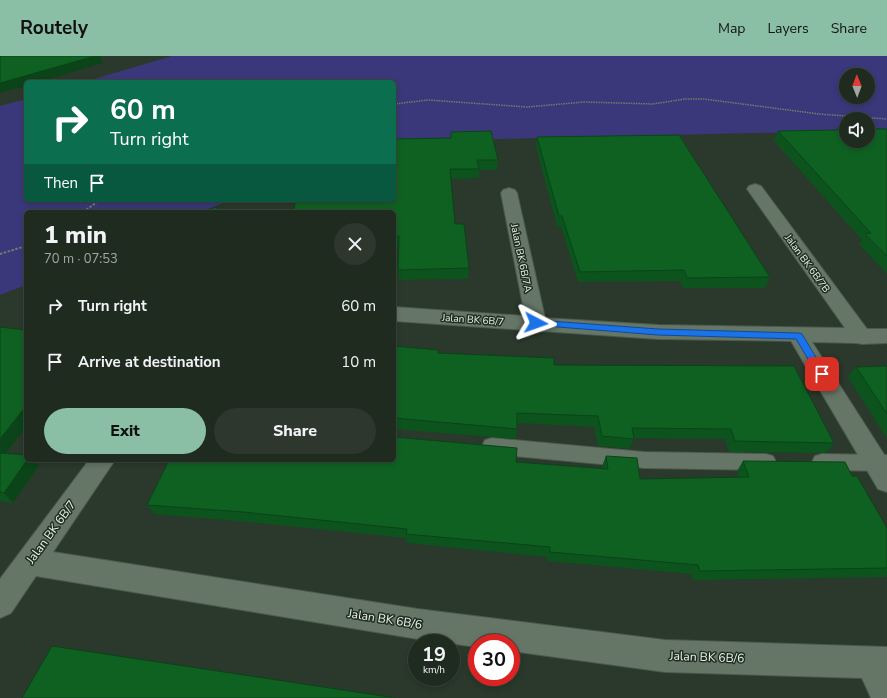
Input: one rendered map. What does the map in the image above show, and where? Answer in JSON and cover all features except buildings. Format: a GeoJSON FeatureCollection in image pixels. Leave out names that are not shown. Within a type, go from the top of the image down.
{"type":"FeatureCollection","features":[{"type":"Feature","properties":{"kind":"street","name":"Jalan BK 6B/7B"},"geometry":{"type":"LineString","coordinates":[[755,189],[862,336]]}},
{"type":"Feature","properties":{"kind":"street","name":"Jalan BK 6B/7A"},"geometry":{"type":"LineString","coordinates":[[509,193],[536,323]]}},
{"type":"Feature","properties":{"kind":"street","name":"Jalan BK 6B/7"},"geometry":{"type":"LineString","coordinates":[[396,314],[658,332],[798,336],[887,336]]}},
{"type":"Feature","properties":{"kind":"street"},"geometry":{"type":"LineString","coordinates":[[798,336],[883,469]]}},
{"type":"Feature","properties":{"kind":"street","name":"Jalan BK 6B/7"},"geometry":{"type":"LineString","coordinates":[[0,603],[102,462]]}},
{"type":"Feature","properties":{"kind":"street","name":"Jalan BK 6B/6"},"geometry":{"type":"LineString","coordinates":[[29,562],[418,624],[665,656],[879,663]]}},
{"type":"Feature","properties":{"kind":"street"},"geometry":{"type":"LineString","coordinates":[[879,663],[887,696]]}},
{"type":"Feature","properties":{"kind":"lane"},"geometry":{"type":"LineString","coordinates":[[472,445],[644,460],[796,462],[883,469]]}},
{"type":"Feature","properties":{"kind":"path"},"geometry":{"type":"LineString","coordinates":[[396,104],[428,100],[527,107],[584,102],[665,104],[685,99],[704,99],[819,114],[887,119]]}},
{"type":"Feature","properties":{"kind":"path"},"geometry":{"type":"LineString","coordinates":[[86,210],[97,202]]}},
{"type":"Feature","properties":{"kind":"path"},"geometry":{"type":"LineString","coordinates":[[0,254],[24,247]]}},
{"type":"Feature","properties":{"kind":"shaded area"},"geometry":{"type":"Polygon","coordinates":[[[172,56],[887,56],[887,130],[875,131],[875,112],[839,112],[839,131],[406,141],[396,144],[396,80],[91,80],[172,56]]]}},
{"type":"Feature","properties":{"kind":"shaded area"},"geometry":{"type":"Polygon","coordinates":[[[24,100],[24,202],[225,202],[206,210],[24,210],[24,286],[0,295],[0,106],[24,100]]]}},
{"type":"Feature","properties":{"kind":"route"},"geometry":{"type":"LineString","coordinates":[[536,323],[658,332],[798,336],[822,374]]}}]}
